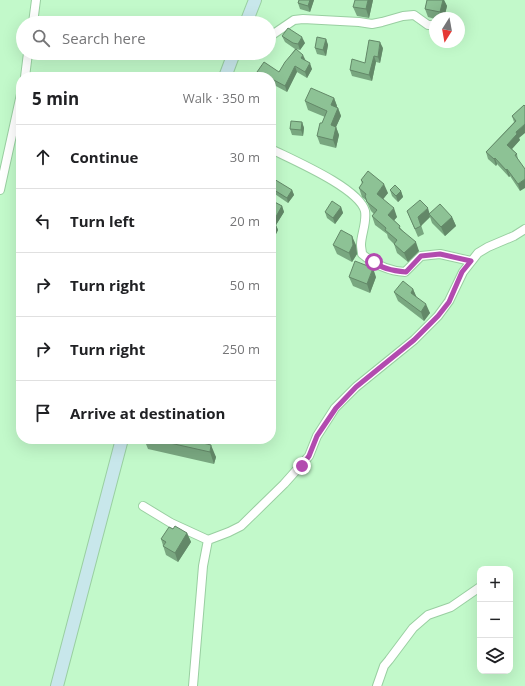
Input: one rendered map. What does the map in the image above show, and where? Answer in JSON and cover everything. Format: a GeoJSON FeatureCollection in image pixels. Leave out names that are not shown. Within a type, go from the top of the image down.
{"type":"FeatureCollection","features":[{"type":"Feature","properties":{"kind":"main road"},"geometry":{"type":"LineString","coordinates":[[249,16],[255,0]]}},
{"type":"Feature","properties":{"kind":"main road"},"geometry":{"type":"LineString","coordinates":[[227,72],[231,60]]}},
{"type":"Feature","properties":{"kind":"main road"},"geometry":{"type":"LineString","coordinates":[[57,686],[121,444]]}},
{"type":"Feature","properties":{"kind":"street"},"geometry":{"type":"LineString","coordinates":[[34,16],[36,0]]}},
{"type":"Feature","properties":{"kind":"street"},"geometry":{"type":"LineString","coordinates":[[276,33],[294,20],[303,19],[372,24],[403,16],[414,15],[429,25]]}},
{"type":"Feature","properties":{"kind":"street"},"geometry":{"type":"LineString","coordinates":[[25,72],[27,60]]}},
{"type":"Feature","properties":{"kind":"street"},"geometry":{"type":"LineString","coordinates":[[0,190],[16,117]]}},
{"type":"Feature","properties":{"kind":"street"},"geometry":{"type":"LineString","coordinates":[[276,152],[335,182],[356,198],[365,212],[361,244],[362,254],[378,266],[398,272],[406,272],[421,256],[440,254],[471,261]]}},
{"type":"Feature","properties":{"kind":"street"},"geometry":{"type":"LineString","coordinates":[[143,506],[171,523],[208,540],[241,526],[284,484],[309,456],[317,436],[336,408],[356,387],[414,340],[438,316],[449,302],[462,272],[478,253],[514,236],[525,229]]}},
{"type":"Feature","properties":{"kind":"street"},"geometry":{"type":"LineString","coordinates":[[193,686],[203,566],[208,540]]}},
{"type":"Feature","properties":{"kind":"street"},"geometry":{"type":"LineString","coordinates":[[377,686],[384,666],[413,628],[428,615],[451,606],[477,589]]}},
{"type":"Feature","properties":{"kind":"building"},"geometry":{"type":"Polygon","coordinates":[[[299,0],[310,0],[308,6],[298,3],[299,0]]]}},
{"type":"Feature","properties":{"kind":"building"},"geometry":{"type":"Polygon","coordinates":[[[355,0],[368,0],[366,9],[353,7],[355,0]]]}},
{"type":"Feature","properties":{"kind":"building"},"geometry":{"type":"Polygon","coordinates":[[[427,0],[443,0],[440,12],[425,9],[427,0]]]}},
{"type":"Feature","properties":{"kind":"building"},"geometry":{"type":"Polygon","coordinates":[[[288,28],[302,37],[298,44],[293,43],[282,36],[288,28]]]}},
{"type":"Feature","properties":{"kind":"building"},"geometry":{"type":"Polygon","coordinates":[[[317,37],[326,39],[323,50],[315,48],[317,37]]]}},
{"type":"Feature","properties":{"kind":"building"},"geometry":{"type":"Polygon","coordinates":[[[369,40],[380,42],[378,57],[374,56],[369,75],[350,70],[352,59],[365,63],[369,40]]]}},
{"type":"Feature","properties":{"kind":"building"},"geometry":{"type":"Polygon","coordinates":[[[296,49],[303,55],[301,58],[310,63],[305,72],[295,66],[285,86],[276,81],[276,72],[257,72],[264,62],[279,72],[296,49]]]}},
{"type":"Feature","properties":{"kind":"building"},"geometry":{"type":"Polygon","coordinates":[[[311,88],[334,98],[331,105],[338,108],[331,125],[336,127],[333,140],[317,136],[320,123],[322,123],[327,111],[305,101],[311,88]]]}},
{"type":"Feature","properties":{"kind":"building"},"geometry":{"type":"Polygon","coordinates":[[[524,105],[525,124],[516,132],[517,134],[507,145],[517,154],[515,155],[525,169],[525,179],[518,184],[507,169],[506,170],[495,158],[494,159],[486,152],[516,121],[512,116],[524,105]]]}},
{"type":"Feature","properties":{"kind":"building"},"geometry":{"type":"Polygon","coordinates":[[[291,121],[302,122],[301,130],[290,129],[291,121]]]}},
{"type":"Feature","properties":{"kind":"building"},"geometry":{"type":"Polygon","coordinates":[[[368,171],[384,184],[377,194],[394,208],[388,215],[400,226],[399,228],[416,242],[404,253],[394,244],[397,240],[372,216],[377,210],[367,202],[365,196],[366,194],[359,188],[363,182],[361,180],[368,171]]]}},
{"type":"Feature","properties":{"kind":"building"},"geometry":{"type":"Polygon","coordinates":[[[276,180],[292,190],[287,198],[276,191],[276,180]]]}},
{"type":"Feature","properties":{"kind":"building"},"geometry":{"type":"Polygon","coordinates":[[[395,185],[401,191],[396,196],[390,190],[395,185]]]}},
{"type":"Feature","properties":{"kind":"building"},"geometry":{"type":"Polygon","coordinates":[[[420,200],[428,208],[418,217],[421,226],[415,229],[407,211],[420,200]]]}},
{"type":"Feature","properties":{"kind":"building"},"geometry":{"type":"Polygon","coordinates":[[[332,201],[341,207],[333,218],[325,212],[332,201]]]}},
{"type":"Feature","properties":{"kind":"building"},"geometry":{"type":"Polygon","coordinates":[[[276,203],[282,206],[276,217],[276,203]]]}},
{"type":"Feature","properties":{"kind":"building"},"geometry":{"type":"Polygon","coordinates":[[[440,204],[452,217],[441,227],[429,214],[440,204]]]}},
{"type":"Feature","properties":{"kind":"building"},"geometry":{"type":"Polygon","coordinates":[[[341,230],[352,236],[353,245],[349,253],[333,245],[341,230]]]}},
{"type":"Feature","properties":{"kind":"building"},"geometry":{"type":"Polygon","coordinates":[[[355,261],[373,268],[367,284],[349,277],[355,261]]]}},
{"type":"Feature","properties":{"kind":"building"},"geometry":{"type":"Polygon","coordinates":[[[403,281],[413,289],[411,293],[426,304],[421,312],[394,292],[403,281]]]}},
{"type":"Feature","properties":{"kind":"building"},"geometry":{"type":"Polygon","coordinates":[[[174,444],[207,444],[211,445],[210,452],[174,444]]]}},
{"type":"Feature","properties":{"kind":"building"},"geometry":{"type":"Polygon","coordinates":[[[175,526],[187,533],[175,553],[163,546],[166,542],[161,539],[169,527],[173,529],[175,526]]]}},
{"type":"Feature","properties":{"kind":"route"},"geometry":{"type":"LineString","coordinates":[[302,466],[309,456],[317,436],[336,408],[356,387],[414,340],[438,316],[449,302],[462,272],[471,261],[440,254],[421,256],[406,272],[398,272],[378,266],[374,262]]}}]}
